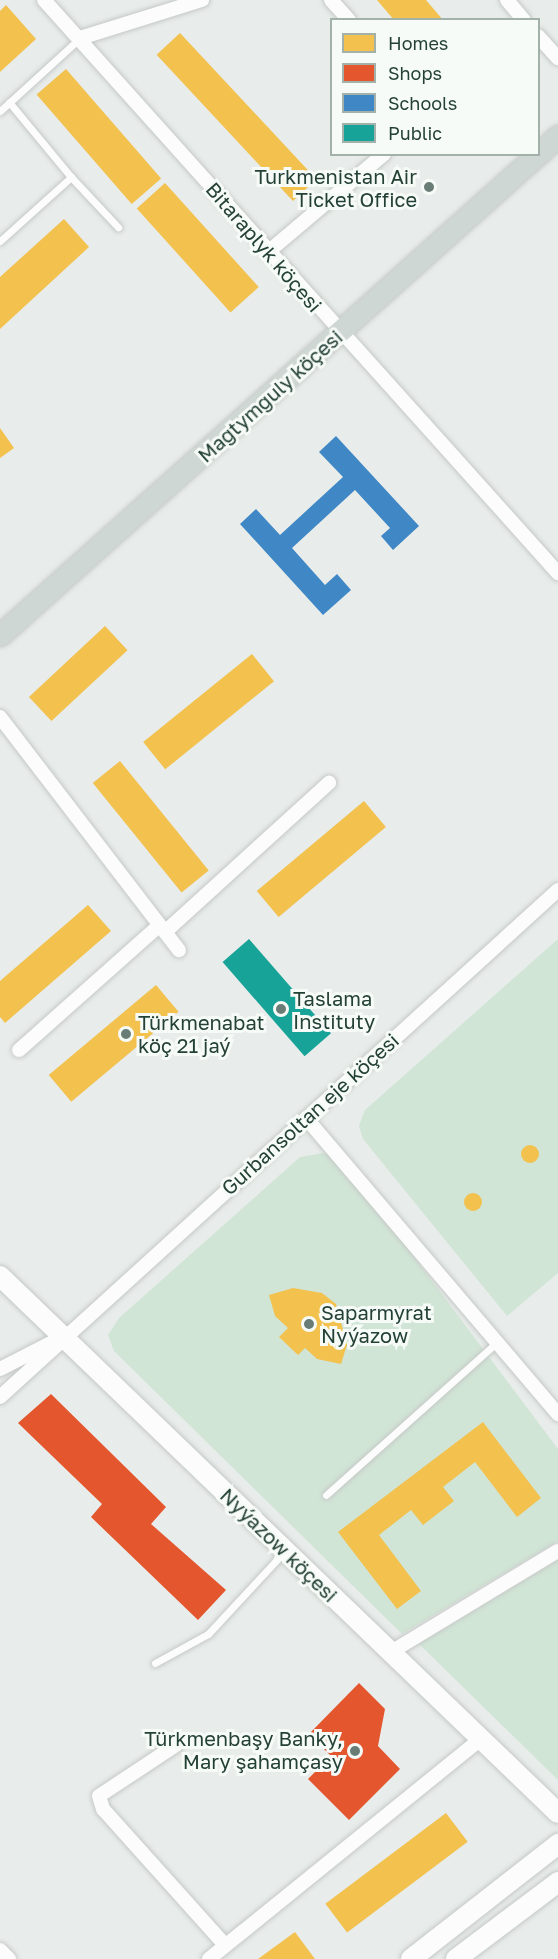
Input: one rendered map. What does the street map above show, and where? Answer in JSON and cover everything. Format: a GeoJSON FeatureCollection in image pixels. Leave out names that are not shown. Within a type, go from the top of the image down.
{"type":"FeatureCollection","features":[{"type":"Feature","properties":{"kind":"main road","name":"Magtymguly köçesi"},"geometry":{"type":"LineString","coordinates":[[540,152],[558,136]]}},
{"type":"Feature","properties":{"kind":"main road","name":"Magtymguly köçesi"},"geometry":{"type":"LineString","coordinates":[[0,636],[340,334],[536,156]]}},
{"type":"Feature","properties":{"kind":"street","name":"Bitaraplyk köçesi"},"geometry":{"type":"LineString","coordinates":[[44,0],[340,334],[558,573]]}},
{"type":"Feature","properties":{"kind":"street"},"geometry":{"type":"LineString","coordinates":[[80,38],[202,0]]}},
{"type":"Feature","properties":{"kind":"street"},"geometry":{"type":"LineString","coordinates":[[331,0],[347,18]]}},
{"type":"Feature","properties":{"kind":"street"},"geometry":{"type":"LineString","coordinates":[[507,0],[522,18]]}},
{"type":"Feature","properties":{"kind":"street"},"geometry":{"type":"LineString","coordinates":[[540,38],[558,58]]}},
{"type":"Feature","properties":{"kind":"street"},"geometry":{"type":"LineString","coordinates":[[268,252],[382,156]]}},
{"type":"Feature","properties":{"kind":"street"},"geometry":{"type":"LineString","coordinates":[[0,717],[179,950]]}},
{"type":"Feature","properties":{"kind":"street"},"geometry":{"type":"LineString","coordinates":[[19,1050],[328,783]]}},
{"type":"Feature","properties":{"kind":"street","name":"Gurbansoltan eje köçesi"},"geometry":{"type":"LineString","coordinates":[[0,1397],[558,890]]}},
{"type":"Feature","properties":{"kind":"street"},"geometry":{"type":"LineString","coordinates":[[306,1118],[558,1414]]}},
{"type":"Feature","properties":{"kind":"street","name":"Nyýazow köçesi"},"geometry":{"type":"LineString","coordinates":[[0,1276],[558,1813]]}},
{"type":"Feature","properties":{"kind":"street","name":"Gurbansoltan eje köçesi"},"geometry":{"type":"LineString","coordinates":[[0,1369],[63,1338]]}},
{"type":"Feature","properties":{"kind":"street"},"geometry":{"type":"LineString","coordinates":[[390,1652],[558,1551]]}},
{"type":"Feature","properties":{"kind":"street"},"geometry":{"type":"LineString","coordinates":[[209,1959],[481,1739]]}},
{"type":"Feature","properties":{"kind":"street"},"geometry":{"type":"LineString","coordinates":[[176,1745],[99,1796],[103,1809],[225,1946]]}},
{"type":"Feature","properties":{"kind":"street"},"geometry":{"type":"LineString","coordinates":[[411,1959],[558,1844]]}},
{"type":"Feature","properties":{"kind":"street"},"geometry":{"type":"LineString","coordinates":[[456,1959],[558,1882]]}},
{"type":"Feature","properties":{"kind":"street"},"geometry":{"type":"LineString","coordinates":[[0,1950],[9,1959]]}},
{"type":"Feature","properties":{"kind":"lane"},"geometry":{"type":"LineString","coordinates":[[0,111],[80,38]]}},
{"type":"Feature","properties":{"kind":"lane"},"geometry":{"type":"LineString","coordinates":[[9,102],[71,177],[118,227]]}},
{"type":"Feature","properties":{"kind":"lane"},"geometry":{"type":"LineString","coordinates":[[0,241],[71,177]]}},
{"type":"Feature","properties":{"kind":"lane"},"geometry":{"type":"LineString","coordinates":[[326,1495],[498,1341]]}},
{"type":"Feature","properties":{"kind":"lane"},"geometry":{"type":"LineString","coordinates":[[155,1663],[208,1634],[285,1551]]}},
{"type":"Feature","properties":{"kind":"green space"},"geometry":{"type":"Polygon","coordinates":[[[558,939],[558,1273],[507,1316],[363,1139],[359,1126],[365,1110],[558,939]]]}},
{"type":"Feature","properties":{"kind":"green space"},"geometry":{"type":"Polygon","coordinates":[[[323,1153],[339,1157],[558,1449],[558,1541],[402,1634],[114,1351],[108,1335],[119,1318],[300,1157],[323,1153]]]}},
{"type":"Feature","properties":{"kind":"green space"},"geometry":{"type":"Polygon","coordinates":[[[558,1560],[558,1780],[419,1644],[558,1560]]]}},
{"type":"Feature","properties":{"kind":"building: Homes"},"geometry":{"type":"Polygon","coordinates":[[[377,0],[426,0],[441,18],[392,18],[377,0]]]}},
{"type":"Feature","properties":{"kind":"building: Homes"},"geometry":{"type":"Polygon","coordinates":[[[6,5],[36,39],[0,72],[0,11],[6,5]]]}},
{"type":"Feature","properties":{"kind":"building: Homes"},"geometry":{"type":"Polygon","coordinates":[[[180,33],[316,179],[293,201],[157,55],[180,33]]]}},
{"type":"Feature","properties":{"kind":"building: Homes"},"geometry":{"type":"Polygon","coordinates":[[[66,69],[161,178],[132,204],[37,95],[66,69]]]}},
{"type":"Feature","properties":{"kind":"building: Homes"},"geometry":{"type":"Polygon","coordinates":[[[165,183],[259,287],[230,312],[137,208],[165,183]]]}},
{"type":"Feature","properties":{"kind":"building: Homes"},"geometry":{"type":"Polygon","coordinates":[[[64,219],[89,247],[0,329],[0,277],[64,219]]]}},
{"type":"Feature","properties":{"kind":"building: Homes"},"geometry":{"type":"Polygon","coordinates":[[[0,428],[14,448],[0,458],[0,428]]]}},
{"type":"Feature","properties":{"kind":"building: Homes"},"geometry":{"type":"Polygon","coordinates":[[[105,626],[128,650],[51,721],[29,697],[105,626]]]}},
{"type":"Feature","properties":{"kind":"building: Homes"},"geometry":{"type":"Polygon","coordinates":[[[252,654],[274,681],[165,769],[143,742],[252,654]]]}},
{"type":"Feature","properties":{"kind":"building: Homes"},"geometry":{"type":"Polygon","coordinates":[[[120,761],[209,871],[182,893],[93,783],[120,761]]]}},
{"type":"Feature","properties":{"kind":"building: Homes"},"geometry":{"type":"Polygon","coordinates":[[[364,801],[386,827],[279,917],[257,891],[364,801]]]}},
{"type":"Feature","properties":{"kind":"building: Homes"},"geometry":{"type":"Polygon","coordinates":[[[88,905],[111,931],[5,1023],[0,1017],[0,981],[88,905]]]}},
{"type":"Feature","properties":{"kind":"building: Homes","name":"Türkmenabat köç 21 jaý"},"geometry":{"type":"Polygon","coordinates":[[[156,985],[178,1012],[71,1102],[49,1075],[156,985]]]}},
{"type":"Feature","properties":{"kind":"building: Homes"},"geometry":{"type":"Polygon","coordinates":[[[530,1145],[536,1148],[539,1154],[536,1160],[530,1163],[524,1160],[521,1154],[524,1148],[530,1145]]]}},
{"type":"Feature","properties":{"kind":"building: Homes"},"geometry":{"type":"Polygon","coordinates":[[[473,1193],[479,1196],[482,1202],[479,1208],[473,1211],[467,1208],[464,1202],[467,1196],[473,1193]]]}},
{"type":"Feature","properties":{"kind":"building: Homes"},"geometry":{"type":"Polygon","coordinates":[[[293,1288],[322,1293],[336,1304],[347,1345],[341,1364],[317,1359],[305,1348],[298,1355],[279,1337],[288,1328],[275,1316],[269,1295],[293,1288]]]}},
{"type":"Feature","properties":{"kind":"building: Homes"},"geometry":{"type":"Polygon","coordinates":[[[483,1422],[541,1498],[517,1517],[475,1462],[443,1487],[454,1501],[423,1525],[411,1510],[379,1535],[421,1591],[397,1609],[338,1532],[483,1422]]]}},
{"type":"Feature","properties":{"kind":"building: Homes"},"geometry":{"type":"Polygon","coordinates":[[[446,1813],[468,1842],[347,1933],[325,1904],[446,1813]]]}},
{"type":"Feature","properties":{"kind":"building: Homes"},"geometry":{"type":"Polygon","coordinates":[[[295,1932],[315,1959],[258,1959],[295,1932]]]}},
{"type":"Feature","properties":{"kind":"building: Shops"},"geometry":{"type":"Polygon","coordinates":[[[51,1394],[166,1507],[151,1524],[226,1590],[198,1620],[91,1517],[102,1504],[18,1423],[51,1394]]]}},
{"type":"Feature","properties":{"kind":"building: Shops","name":"Türkmenbaşy Banky, Mary şahamçasy"},"geometry":{"type":"Polygon","coordinates":[[[359,1683],[385,1709],[378,1746],[400,1769],[349,1820],[308,1779],[331,1756],[309,1734],[359,1683]]]}},
{"type":"Feature","properties":{"kind":"building: Schools"},"geometry":{"type":"Polygon","coordinates":[[[336,436],[419,526],[393,550],[381,536],[390,528],[355,490],[292,548],[325,585],[337,574],[351,590],[323,615],[240,524],[256,509],[280,535],[343,477],[319,452],[336,436]]]}},
{"type":"Feature","properties":{"kind":"building: Public"},"geometry":{"type":"Polygon","coordinates":[[[249,939],[331,1033],[305,1056],[223,962],[249,939]]]}},
{"type":"Feature","properties":{"kind":"place","name":"Turkmenistan Air Ticket Office"},"geometry":{"type":"Point","coordinates":[429,187]}},
{"type":"Feature","properties":{"kind":"place","name":"Taslama Instituty"},"geometry":{"type":"Point","coordinates":[281,1009]}},
{"type":"Feature","properties":{"kind":"place","name":"Türkmenabat köç 21 jaý"},"geometry":{"type":"Point","coordinates":[126,1034]}},
{"type":"Feature","properties":{"kind":"place","name":"Saparmyrat Nyýazow"},"geometry":{"type":"Point","coordinates":[309,1324]}},
{"type":"Feature","properties":{"kind":"place","name":"Türkmenbaşy Banky, Mary şahamçasy"},"geometry":{"type":"Point","coordinates":[355,1751]}}]}
